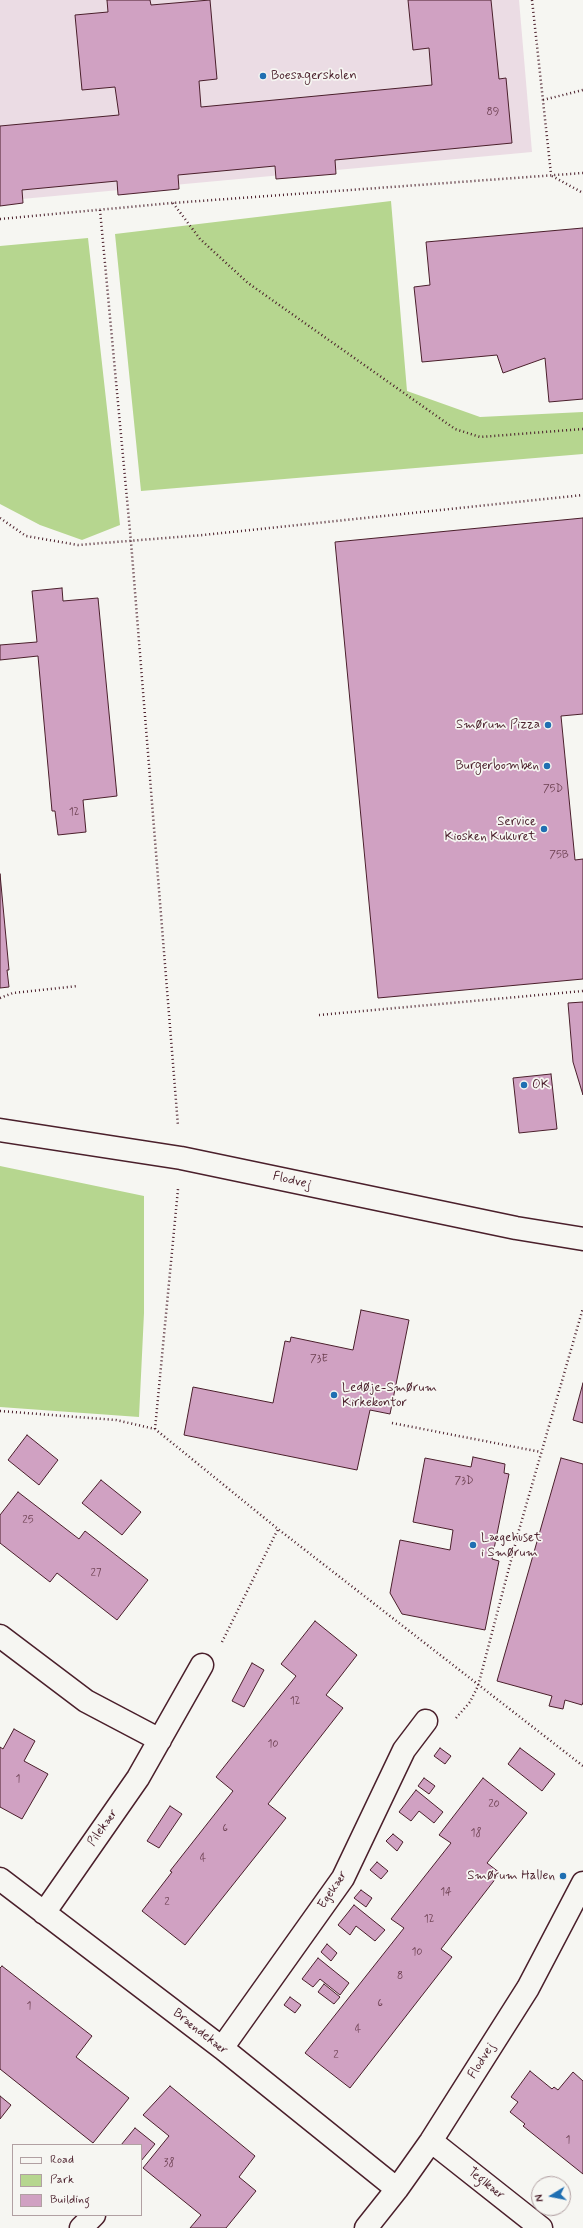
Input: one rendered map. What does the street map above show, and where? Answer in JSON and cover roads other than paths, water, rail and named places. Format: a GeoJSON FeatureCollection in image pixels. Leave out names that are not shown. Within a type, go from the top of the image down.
{"type":"FeatureCollection","features":[{"type":"Feature","properties":{"kind":"street","name":"Flodvej"},"geometry":{"type":"LineString","coordinates":[[0,1130],[181,1158],[516,1228],[583,1239]]}},
{"type":"Feature","properties":{"kind":"street"},"geometry":{"type":"LineString","coordinates":[[0,1636],[86,1701],[160,1740]]}},
{"type":"Feature","properties":{"kind":"street","name":"Pilekær"},"geometry":{"type":"LineString","coordinates":[[44,1913],[138,1778],[202,1665]]}},
{"type":"Feature","properties":{"kind":"street","name":"Egekær"},"geometry":{"type":"LineString","coordinates":[[222,2048],[343,1878],[404,1750],[426,1721]]}},
{"type":"Feature","properties":{"kind":"street","name":"Brændekær"},"geometry":{"type":"LineString","coordinates":[[0,1879],[222,2048],[397,2189]]}},
{"type":"Feature","properties":{"kind":"street","name":"Flodvej"},"geometry":{"type":"LineString","coordinates":[[366,2228],[397,2189],[431,2141],[528,1988],[583,1883]]}},
{"type":"Feature","properties":{"kind":"street","name":"Teglkær"},"geometry":{"type":"LineString","coordinates":[[431,2141],[541,2228]]}},
{"type":"Feature","properties":{"kind":"street"},"geometry":{"type":"LineString","coordinates":[[81,2228],[93,2216]]}},
{"type":"Feature","properties":{"kind":"place","name":"Boesagerskolen"},"geometry":{"type":"Point","coordinates":[263,76]}},
{"type":"Feature","properties":{"kind":"place","name":"Smørum Pizza"},"geometry":{"type":"Point","coordinates":[548,725]}},
{"type":"Feature","properties":{"kind":"place","name":"Burgerbomben"},"geometry":{"type":"Point","coordinates":[547,766]}},
{"type":"Feature","properties":{"kind":"place","name":"Service Kiosken Kukuret"},"geometry":{"type":"Point","coordinates":[544,829]}},
{"type":"Feature","properties":{"kind":"place","name":"OK"},"geometry":{"type":"Point","coordinates":[524,1085]}},
{"type":"Feature","properties":{"kind":"place","name":"Ledøje-Smørum Kirkekontor"},"geometry":{"type":"Point","coordinates":[334,1395]}},
{"type":"Feature","properties":{"kind":"place","name":"Lægehuset i Smørum"},"geometry":{"type":"Point","coordinates":[473,1545]}},
{"type":"Feature","properties":{"kind":"place","name":"Smørum Hallen"},"geometry":{"type":"Point","coordinates":[563,1876]}}]}
